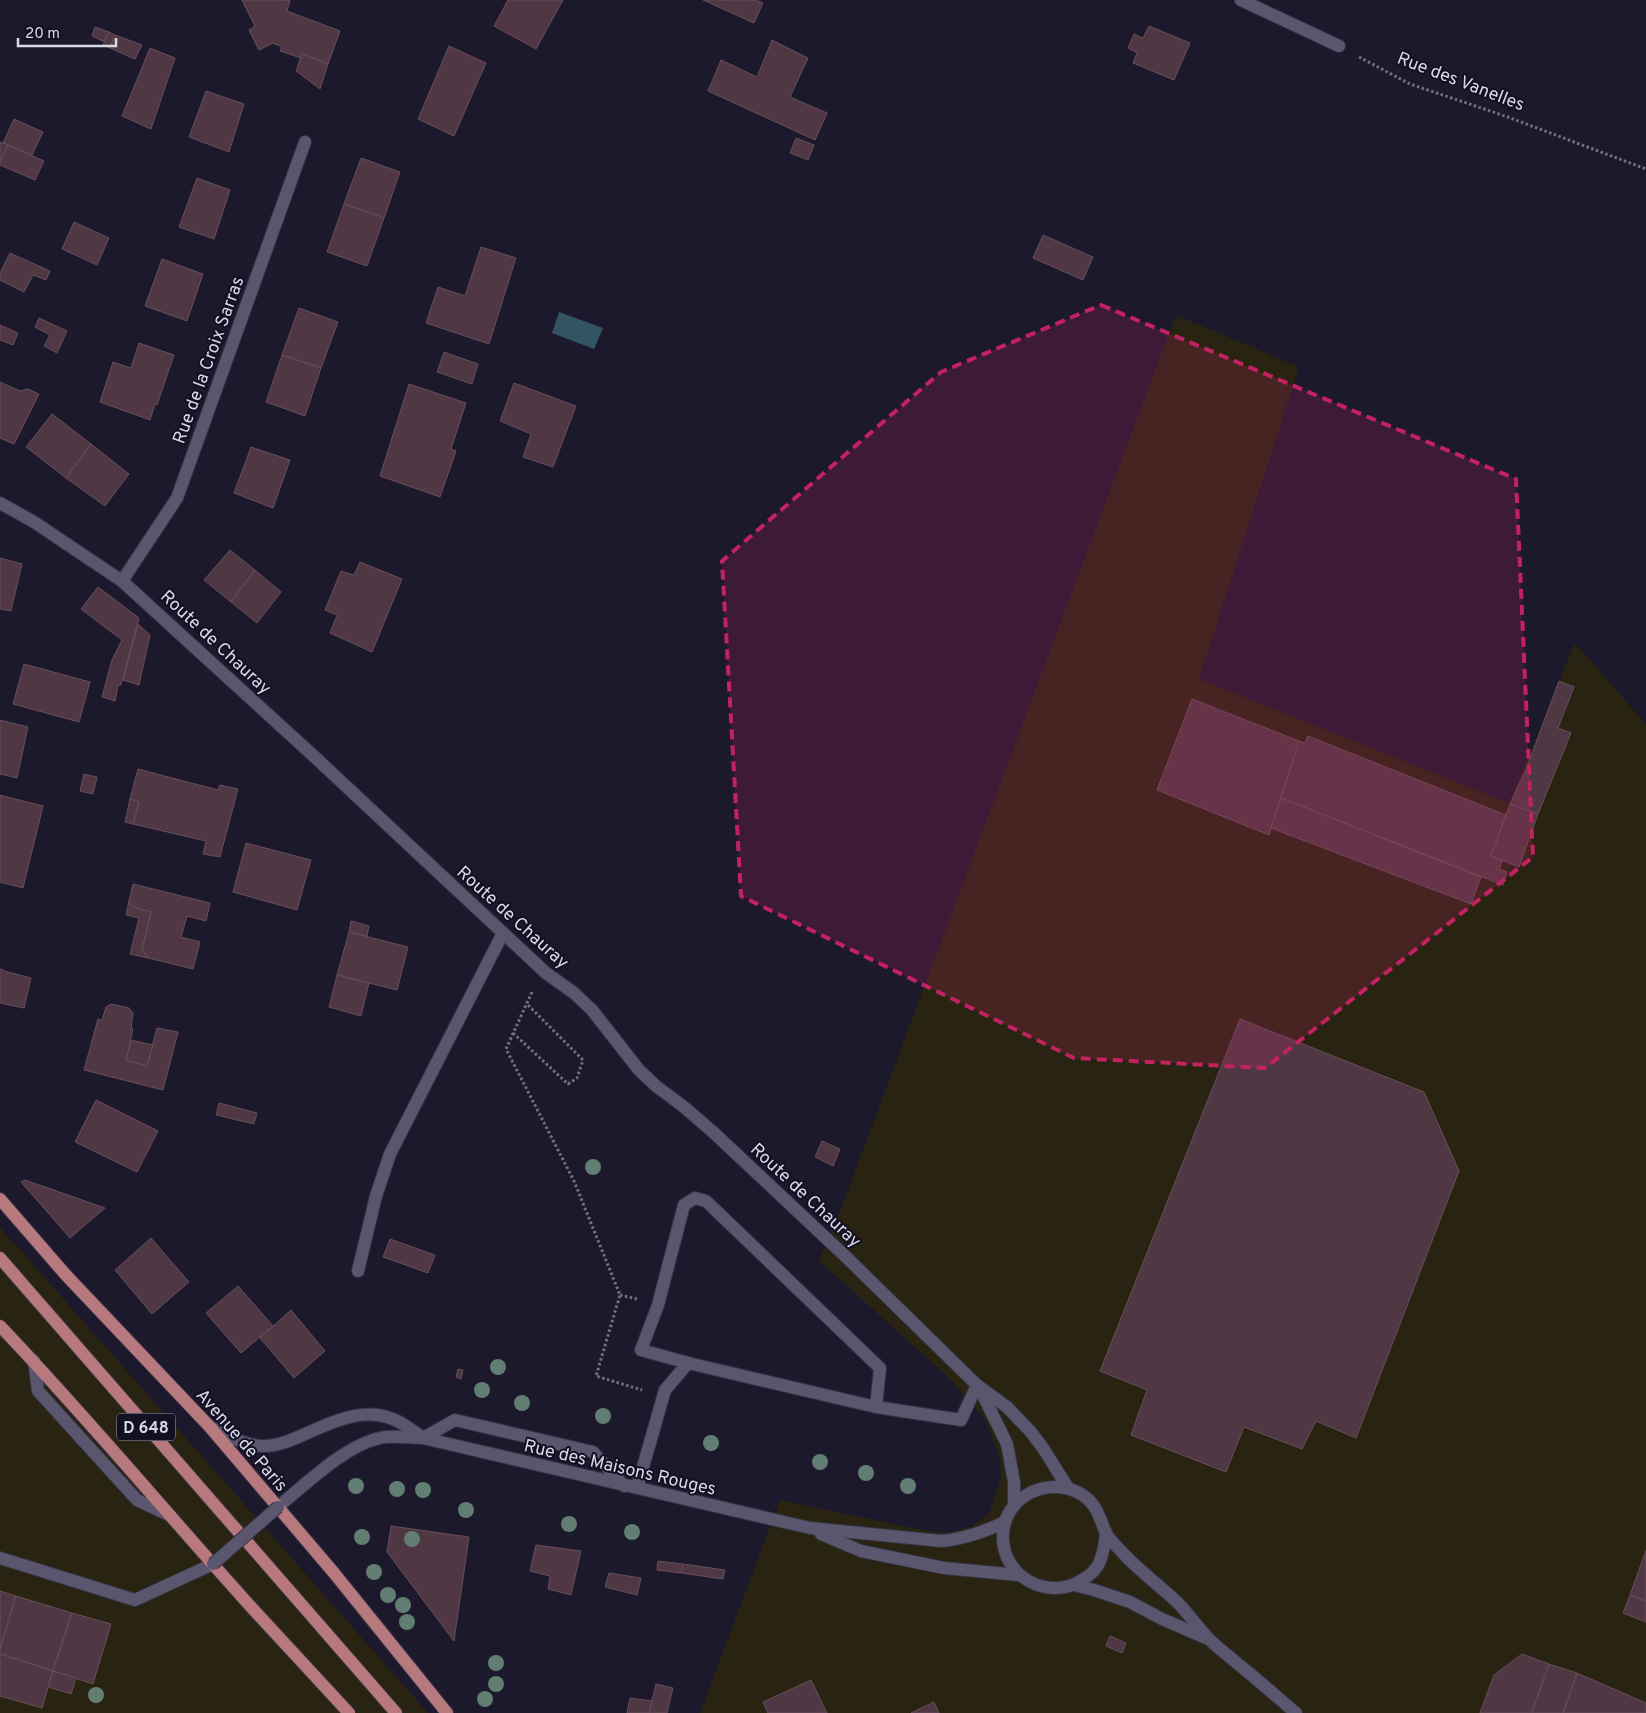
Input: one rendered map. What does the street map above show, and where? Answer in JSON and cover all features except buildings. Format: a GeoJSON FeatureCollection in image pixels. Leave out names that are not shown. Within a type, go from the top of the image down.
{"type":"FeatureCollection","features":[{"type":"Feature","properties":{"kind":"main road","name":"Avenue de Paris"},"geometry":{"type":"LineString","coordinates":[[0,1199],[65,1274],[209,1426],[334,1573],[447,1713]]}},
{"type":"Feature","properties":{"kind":"main road","name":"D 648"},"geometry":{"type":"LineString","coordinates":[[0,1258],[396,1713]]}},
{"type":"Feature","properties":{"kind":"main road"},"geometry":{"type":"LineString","coordinates":[[0,1326],[34,1361],[213,1564],[349,1713]]}},
{"type":"Feature","properties":{"kind":"street"},"geometry":{"type":"LineString","coordinates":[[1241,0],[1339,46]]}},
{"type":"Feature","properties":{"kind":"street","name":"Rue de la Croix Sarras"},"geometry":{"type":"LineString","coordinates":[[122,581],[177,498],[305,142]]}},
{"type":"Feature","properties":{"kind":"street","name":"Route de Chauray"},"geometry":{"type":"LineString","coordinates":[[0,503],[34,522],[122,581],[310,753],[503,934],[546,973],[574,993],[592,1010],[639,1070],[713,1132],[843,1254],[978,1385],[1008,1407],[1043,1448],[1068,1488]]}},
{"type":"Feature","properties":{"kind":"street"},"geometry":{"type":"LineString","coordinates":[[358,1271],[376,1196],[390,1154],[503,934]]}},
{"type":"Feature","properties":{"kind":"street"},"geometry":{"type":"LineString","coordinates":[[876,1407],[880,1368],[706,1201],[695,1198],[684,1205],[658,1305],[641,1350],[688,1363],[876,1407],[961,1420],[978,1385]]}},
{"type":"Feature","properties":{"kind":"street"},"geometry":{"type":"LineString","coordinates":[[423,1438],[455,1420],[592,1452],[630,1487],[665,1390],[688,1363]]}},
{"type":"Feature","properties":{"kind":"street","name":"Route de Chauray"},"geometry":{"type":"LineString","coordinates":[[978,1385],[1007,1444],[1014,1482],[1014,1506]]}},
{"type":"Feature","properties":{"kind":"street","name":"Rue des Maisons Rouges"},"geometry":{"type":"LineString","coordinates":[[209,1426],[232,1438],[249,1444],[265,1446],[295,1438],[333,1421],[356,1414],[378,1415],[400,1422],[423,1438]]}},
{"type":"Feature","properties":{"kind":"street","name":"Rue des Maisons Rouges"},"geometry":{"type":"LineString","coordinates":[[0,1558],[135,1600],[213,1564],[331,1463],[360,1445],[381,1438],[423,1438],[810,1528],[941,1541],[958,1540],[984,1532],[1005,1522]]}},
{"type":"Feature","properties":{"kind":"street"},"geometry":{"type":"LineString","coordinates":[[1054,1486],[1068,1488],[1082,1494],[1094,1504],[1102,1517],[1106,1532],[1105,1548],[1100,1563],[1090,1576],[1074,1586],[1061,1589],[1045,1588],[1031,1584],[1019,1575],[1010,1562],[1004,1546],[1005,1522],[1014,1506],[1025,1495],[1038,1488],[1054,1486]]}},
{"type":"Feature","properties":{"kind":"street","name":"Rue des Maisons Rouges"},"geometry":{"type":"LineString","coordinates":[[810,1528],[861,1551],[944,1568],[1019,1575]]}},
{"type":"Feature","properties":{"kind":"street"},"geometry":{"type":"LineString","coordinates":[[1106,1532],[1122,1552],[1178,1603],[1210,1640],[1296,1713]]}},
{"type":"Feature","properties":{"kind":"street"},"geometry":{"type":"LineString","coordinates":[[1074,1586],[1094,1590],[1130,1602],[1162,1619],[1210,1640]]}},
{"type":"Feature","properties":{"kind":"path","name":"Rue des Vanelles"},"geometry":{"type":"LineString","coordinates":[[1339,46],[1410,84],[1505,116],[1646,169]]}},
{"type":"Feature","properties":{"kind":"path"},"geometry":{"type":"LineString","coordinates":[[514,1033],[568,1084],[577,1078],[583,1060],[526,1003],[506,1049],[574,1181],[620,1295],[596,1376],[650,1393]]}},
{"type":"Feature","properties":{"kind":"highlighted area"},"geometry":{"type":"Polygon","coordinates":[[[1101,305],[1516,479],[1533,857],[1265,1068],[1074,1058],[741,896],[722,561],[941,372],[1101,305]]]}},
{"type":"Feature","properties":{"kind":"shaded area"},"geometry":{"type":"Polygon","coordinates":[[[1176,315],[1299,367],[1199,679],[1509,803],[1575,643],[1646,724],[1646,1713],[700,1713],[780,1500],[945,1533],[973,1526],[989,1513],[1001,1478],[1000,1460],[985,1419],[947,1376],[819,1261],[839,1214],[1176,315]]]}},
{"type":"Feature","properties":{"kind":"shaded area"},"geometry":{"type":"Polygon","coordinates":[[[0,1227],[238,1497],[428,1713],[0,1713],[0,1227]]]}},
{"type":"Feature","properties":{"kind":"water"},"geometry":{"type":"Polygon","coordinates":[[[559,312],[603,328],[594,349],[552,333],[559,312]]]}}]}
